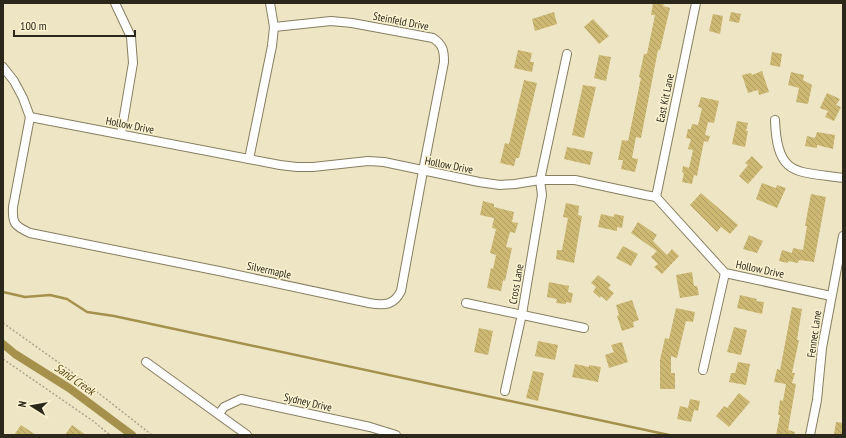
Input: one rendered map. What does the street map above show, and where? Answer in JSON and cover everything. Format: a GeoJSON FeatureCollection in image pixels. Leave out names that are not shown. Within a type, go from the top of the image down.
{"type":"FeatureCollection","features":[{"type":"Feature","properties":{"kind":"street"},"geometry":{"type":"LineString","coordinates":[[116,3],[131,37],[133,63],[121,134]]}},
{"type":"Feature","properties":{"kind":"street"},"geometry":{"type":"LineString","coordinates":[[250,159],[272,46],[274,27],[270,3]]}},
{"type":"Feature","properties":{"kind":"street","name":"East Kit Lane"},"geometry":{"type":"LineString","coordinates":[[656,197],[696,3]]}},
{"type":"Feature","properties":{"kind":"street","name":"Steinfeld Drive"},"geometry":{"type":"LineString","coordinates":[[274,27],[331,21],[352,23],[433,38],[440,43],[444,50],[444,62],[423,171]]}},
{"type":"Feature","properties":{"kind":"street","name":"Cross Lane"},"geometry":{"type":"LineString","coordinates":[[506,391],[522,314],[542,195],[540,180],[567,54]]}},
{"type":"Feature","properties":{"kind":"street"},"geometry":{"type":"LineString","coordinates":[[3,67],[14,81],[23,98],[30,117]]}},
{"type":"Feature","properties":{"kind":"street","name":"Hollow Drive"},"geometry":{"type":"LineString","coordinates":[[30,117],[297,167],[313,167],[368,160],[500,185],[540,180],[575,180],[656,197],[725,273],[831,296]]}},
{"type":"Feature","properties":{"kind":"street","name":"Silvermaple"},"geometry":{"type":"LineString","coordinates":[[30,117],[12,219],[18,228],[30,233],[218,270],[381,305],[397,299],[402,291],[423,171]]}},
{"type":"Feature","properties":{"kind":"street"},"geometry":{"type":"LineString","coordinates":[[776,120],[776,138],[779,151],[784,162],[798,172],[843,178]]}},
{"type":"Feature","properties":{"kind":"street","name":"Fennec Lane"},"geometry":{"type":"LineString","coordinates":[[810,435],[817,400],[822,348],[843,236]]}},
{"type":"Feature","properties":{"kind":"street"},"geometry":{"type":"LineString","coordinates":[[703,370],[725,273]]}},
{"type":"Feature","properties":{"kind":"street"},"geometry":{"type":"LineString","coordinates":[[466,303],[584,328]]}},
{"type":"Feature","properties":{"kind":"street"},"geometry":{"type":"LineString","coordinates":[[146,362],[247,435]]}},
{"type":"Feature","properties":{"kind":"street","name":"Sydney Drive"},"geometry":{"type":"LineString","coordinates":[[219,414],[224,408],[241,399],[362,425],[396,435]]}},
{"type":"Feature","properties":{"kind":"path"},"geometry":{"type":"LineString","coordinates":[[3,323],[69,370],[152,435]]}},
{"type":"Feature","properties":{"kind":"path"},"geometry":{"type":"LineString","coordinates":[[3,359],[93,421],[110,435]]}},
{"type":"Feature","properties":{"kind":"building"},"geometry":{"type":"Polygon","coordinates":[[[653,3],[664,3],[663,6],[670,8],[660,50],[658,50],[641,138],[636,137],[632,158],[638,159],[635,172],[621,169],[623,160],[618,160],[622,140],[628,141],[641,78],[639,77],[644,54],[647,54],[655,15],[651,15],[653,3]]]}},
{"type":"Feature","properties":{"kind":"building"},"geometry":{"type":"Polygon","coordinates":[[[554,12],[557,24],[535,31],[532,19],[554,12]]]}},
{"type":"Feature","properties":{"kind":"building"},"geometry":{"type":"Polygon","coordinates":[[[731,12],[741,14],[739,23],[729,21],[731,12]]]}},
{"type":"Feature","properties":{"kind":"building"},"geometry":{"type":"Polygon","coordinates":[[[713,14],[723,16],[720,34],[709,31],[713,14]]]}},
{"type":"Feature","properties":{"kind":"building"},"geometry":{"type":"Polygon","coordinates":[[[593,19],[609,36],[599,44],[584,27],[593,19]]]}},
{"type":"Feature","properties":{"kind":"building"},"geometry":{"type":"Polygon","coordinates":[[[518,50],[532,53],[530,62],[534,62],[532,72],[514,68],[518,50]]]}},
{"type":"Feature","properties":{"kind":"building"},"geometry":{"type":"Polygon","coordinates":[[[772,52],[782,54],[780,67],[770,65],[772,52]]]}},
{"type":"Feature","properties":{"kind":"building"},"geometry":{"type":"Polygon","coordinates":[[[599,55],[611,57],[606,81],[594,78],[599,55]]]}},
{"type":"Feature","properties":{"kind":"building"},"geometry":{"type":"Polygon","coordinates":[[[762,71],[769,92],[759,95],[758,90],[748,93],[742,75],[751,73],[752,75],[762,71]]]}},
{"type":"Feature","properties":{"kind":"building"},"geometry":{"type":"Polygon","coordinates":[[[791,72],[804,75],[803,80],[812,85],[808,104],[796,102],[799,88],[788,85],[791,72]]]}},
{"type":"Feature","properties":{"kind":"building"},"geometry":{"type":"Polygon","coordinates":[[[524,80],[537,83],[519,158],[516,158],[514,166],[500,163],[505,143],[509,144],[524,80]]]}},
{"type":"Feature","properties":{"kind":"building"},"geometry":{"type":"Polygon","coordinates":[[[583,85],[596,87],[584,138],[572,135],[583,85]]]}},
{"type":"Feature","properties":{"kind":"building"},"geometry":{"type":"Polygon","coordinates":[[[827,93],[840,99],[836,105],[841,107],[834,121],[825,117],[828,111],[820,108],[827,93]]]}},
{"type":"Feature","properties":{"kind":"building"},"geometry":{"type":"Polygon","coordinates":[[[701,97],[719,101],[714,123],[708,122],[705,135],[710,136],[708,142],[704,141],[697,176],[694,175],[692,184],[682,182],[684,173],[682,172],[683,166],[689,168],[693,150],[688,149],[691,139],[686,138],[688,129],[691,129],[692,124],[698,125],[702,108],[698,107],[701,97]]]}},
{"type":"Feature","properties":{"kind":"building"},"geometry":{"type":"Polygon","coordinates":[[[737,121],[748,123],[745,147],[732,144],[737,121]]]}},
{"type":"Feature","properties":{"kind":"building"},"geometry":{"type":"Polygon","coordinates":[[[817,132],[835,135],[833,149],[817,145],[817,148],[805,146],[807,136],[815,138],[817,132]]]}},
{"type":"Feature","properties":{"kind":"building"},"geometry":{"type":"Polygon","coordinates":[[[567,147],[593,152],[590,165],[564,159],[567,147]]]}},
{"type":"Feature","properties":{"kind":"building"},"geometry":{"type":"Polygon","coordinates":[[[752,156],[763,167],[748,184],[739,176],[748,165],[745,163],[752,156]]]}},
{"type":"Feature","properties":{"kind":"building"},"geometry":{"type":"Polygon","coordinates":[[[762,183],[776,188],[777,185],[786,188],[777,208],[756,199],[762,183]]]}},
{"type":"Feature","properties":{"kind":"building"},"geometry":{"type":"Polygon","coordinates":[[[701,193],[738,225],[730,234],[721,227],[717,232],[690,205],[701,193]]]}},
{"type":"Feature","properties":{"kind":"building"},"geometry":{"type":"Polygon","coordinates":[[[811,194],[826,197],[814,262],[799,260],[798,263],[788,261],[788,263],[779,261],[782,250],[792,253],[793,248],[803,250],[807,226],[805,226],[811,194]]]}},
{"type":"Feature","properties":{"kind":"building"},"geometry":{"type":"Polygon","coordinates":[[[483,201],[494,204],[494,207],[514,212],[512,222],[518,223],[515,233],[510,232],[506,247],[512,248],[505,281],[503,280],[501,291],[487,288],[491,268],[493,269],[496,255],[490,253],[496,229],[492,228],[494,218],[480,215],[483,201]]]}},
{"type":"Feature","properties":{"kind":"building"},"geometry":{"type":"Polygon","coordinates":[[[566,203],[579,206],[578,215],[582,216],[574,263],[556,259],[557,250],[562,250],[568,218],[563,217],[566,203]]]}},
{"type":"Feature","properties":{"kind":"building"},"geometry":{"type":"Polygon","coordinates":[[[601,214],[614,217],[614,214],[624,216],[622,228],[617,227],[617,231],[598,227],[601,214]]]}},
{"type":"Feature","properties":{"kind":"building"},"geometry":{"type":"Polygon","coordinates":[[[638,222],[657,235],[653,241],[667,255],[672,249],[679,256],[662,274],[654,267],[658,264],[651,257],[657,251],[631,233],[638,222]]]}},
{"type":"Feature","properties":{"kind":"building"},"geometry":{"type":"Polygon","coordinates":[[[749,235],[763,241],[757,253],[743,249],[749,235]]]}},
{"type":"Feature","properties":{"kind":"building"},"geometry":{"type":"Polygon","coordinates":[[[623,246],[638,254],[631,266],[616,258],[623,246]]]}},
{"type":"Feature","properties":{"kind":"building"},"geometry":{"type":"Polygon","coordinates":[[[692,272],[694,286],[697,286],[699,295],[680,298],[676,275],[692,272]]]}},
{"type":"Feature","properties":{"kind":"building"},"geometry":{"type":"Polygon","coordinates":[[[598,275],[611,285],[608,288],[614,293],[607,301],[601,296],[600,298],[593,292],[596,287],[591,283],[598,275]]]}},
{"type":"Feature","properties":{"kind":"building"},"geometry":{"type":"Polygon","coordinates":[[[549,282],[569,286],[568,292],[573,293],[571,303],[556,303],[557,299],[547,297],[549,282]]]}},
{"type":"Feature","properties":{"kind":"building"},"geometry":{"type":"Polygon","coordinates":[[[740,295],[757,299],[756,301],[764,302],[762,314],[737,308],[740,295]]]}},
{"type":"Feature","properties":{"kind":"building"},"geometry":{"type":"Polygon","coordinates":[[[632,300],[639,320],[633,322],[634,327],[622,331],[617,316],[619,315],[616,305],[632,300]]]}},
{"type":"Feature","properties":{"kind":"building"},"geometry":{"type":"Polygon","coordinates":[[[792,307],[802,309],[797,340],[799,340],[792,373],[795,373],[792,383],[796,384],[788,430],[795,432],[794,435],[776,435],[780,415],[778,415],[780,400],[783,401],[786,384],[774,382],[777,369],[780,370],[792,307]]]}},
{"type":"Feature","properties":{"kind":"building"},"geometry":{"type":"Polygon","coordinates":[[[676,308],[695,312],[693,322],[686,321],[677,358],[671,356],[671,373],[675,373],[675,389],[660,389],[660,360],[665,338],[669,339],[676,308]]]}},
{"type":"Feature","properties":{"kind":"building"},"geometry":{"type":"Polygon","coordinates":[[[734,327],[747,330],[741,355],[727,352],[734,327]]]}},
{"type":"Feature","properties":{"kind":"building"},"geometry":{"type":"Polygon","coordinates":[[[479,328],[493,331],[488,355],[474,352],[479,328]]]}},
{"type":"Feature","properties":{"kind":"building"},"geometry":{"type":"Polygon","coordinates":[[[538,341],[558,345],[555,360],[535,356],[538,341]]]}},
{"type":"Feature","properties":{"kind":"building"},"geometry":{"type":"Polygon","coordinates":[[[622,342],[628,362],[609,368],[605,355],[614,352],[611,345],[622,342]]]}},
{"type":"Feature","properties":{"kind":"building"},"geometry":{"type":"Polygon","coordinates":[[[738,362],[750,364],[746,385],[729,382],[731,373],[735,373],[738,362]]]}},
{"type":"Feature","properties":{"kind":"building"},"geometry":{"type":"Polygon","coordinates":[[[575,364],[589,367],[589,365],[601,367],[598,382],[572,377],[575,364]]]}},
{"type":"Feature","properties":{"kind":"building"},"geometry":{"type":"Polygon","coordinates":[[[533,371],[544,373],[538,401],[526,398],[533,371]]]}},
{"type":"Feature","properties":{"kind":"building"},"geometry":{"type":"Polygon","coordinates":[[[739,393],[750,402],[729,427],[716,416],[724,406],[727,408],[739,393]]]}},
{"type":"Feature","properties":{"kind":"building"},"geometry":{"type":"Polygon","coordinates":[[[690,399],[700,401],[698,411],[694,410],[691,422],[677,419],[680,406],[688,408],[690,399]]]}},
{"type":"Feature","properties":{"kind":"building"},"geometry":{"type":"Polygon","coordinates":[[[836,422],[843,423],[843,435],[834,434],[836,422]]]}},
{"type":"Feature","properties":{"kind":"building"},"geometry":{"type":"Polygon","coordinates":[[[21,425],[36,435],[14,435],[21,425]]]}},
{"type":"Feature","properties":{"kind":"building"},"geometry":{"type":"Polygon","coordinates":[[[72,425],[86,435],[65,435],[72,425]]]}},
{"type":"Feature","properties":{"kind":"waterway"},"geometry":{"type":"LineString","coordinates":[[3,292],[25,297],[50,295],[67,299],[87,312],[114,316],[669,435]]}},
{"type":"Feature","properties":{"kind":"waterway","name":"Sand Creek"},"geometry":{"type":"LineString","coordinates":[[3,344],[15,354],[69,388],[132,435]]}}]}
